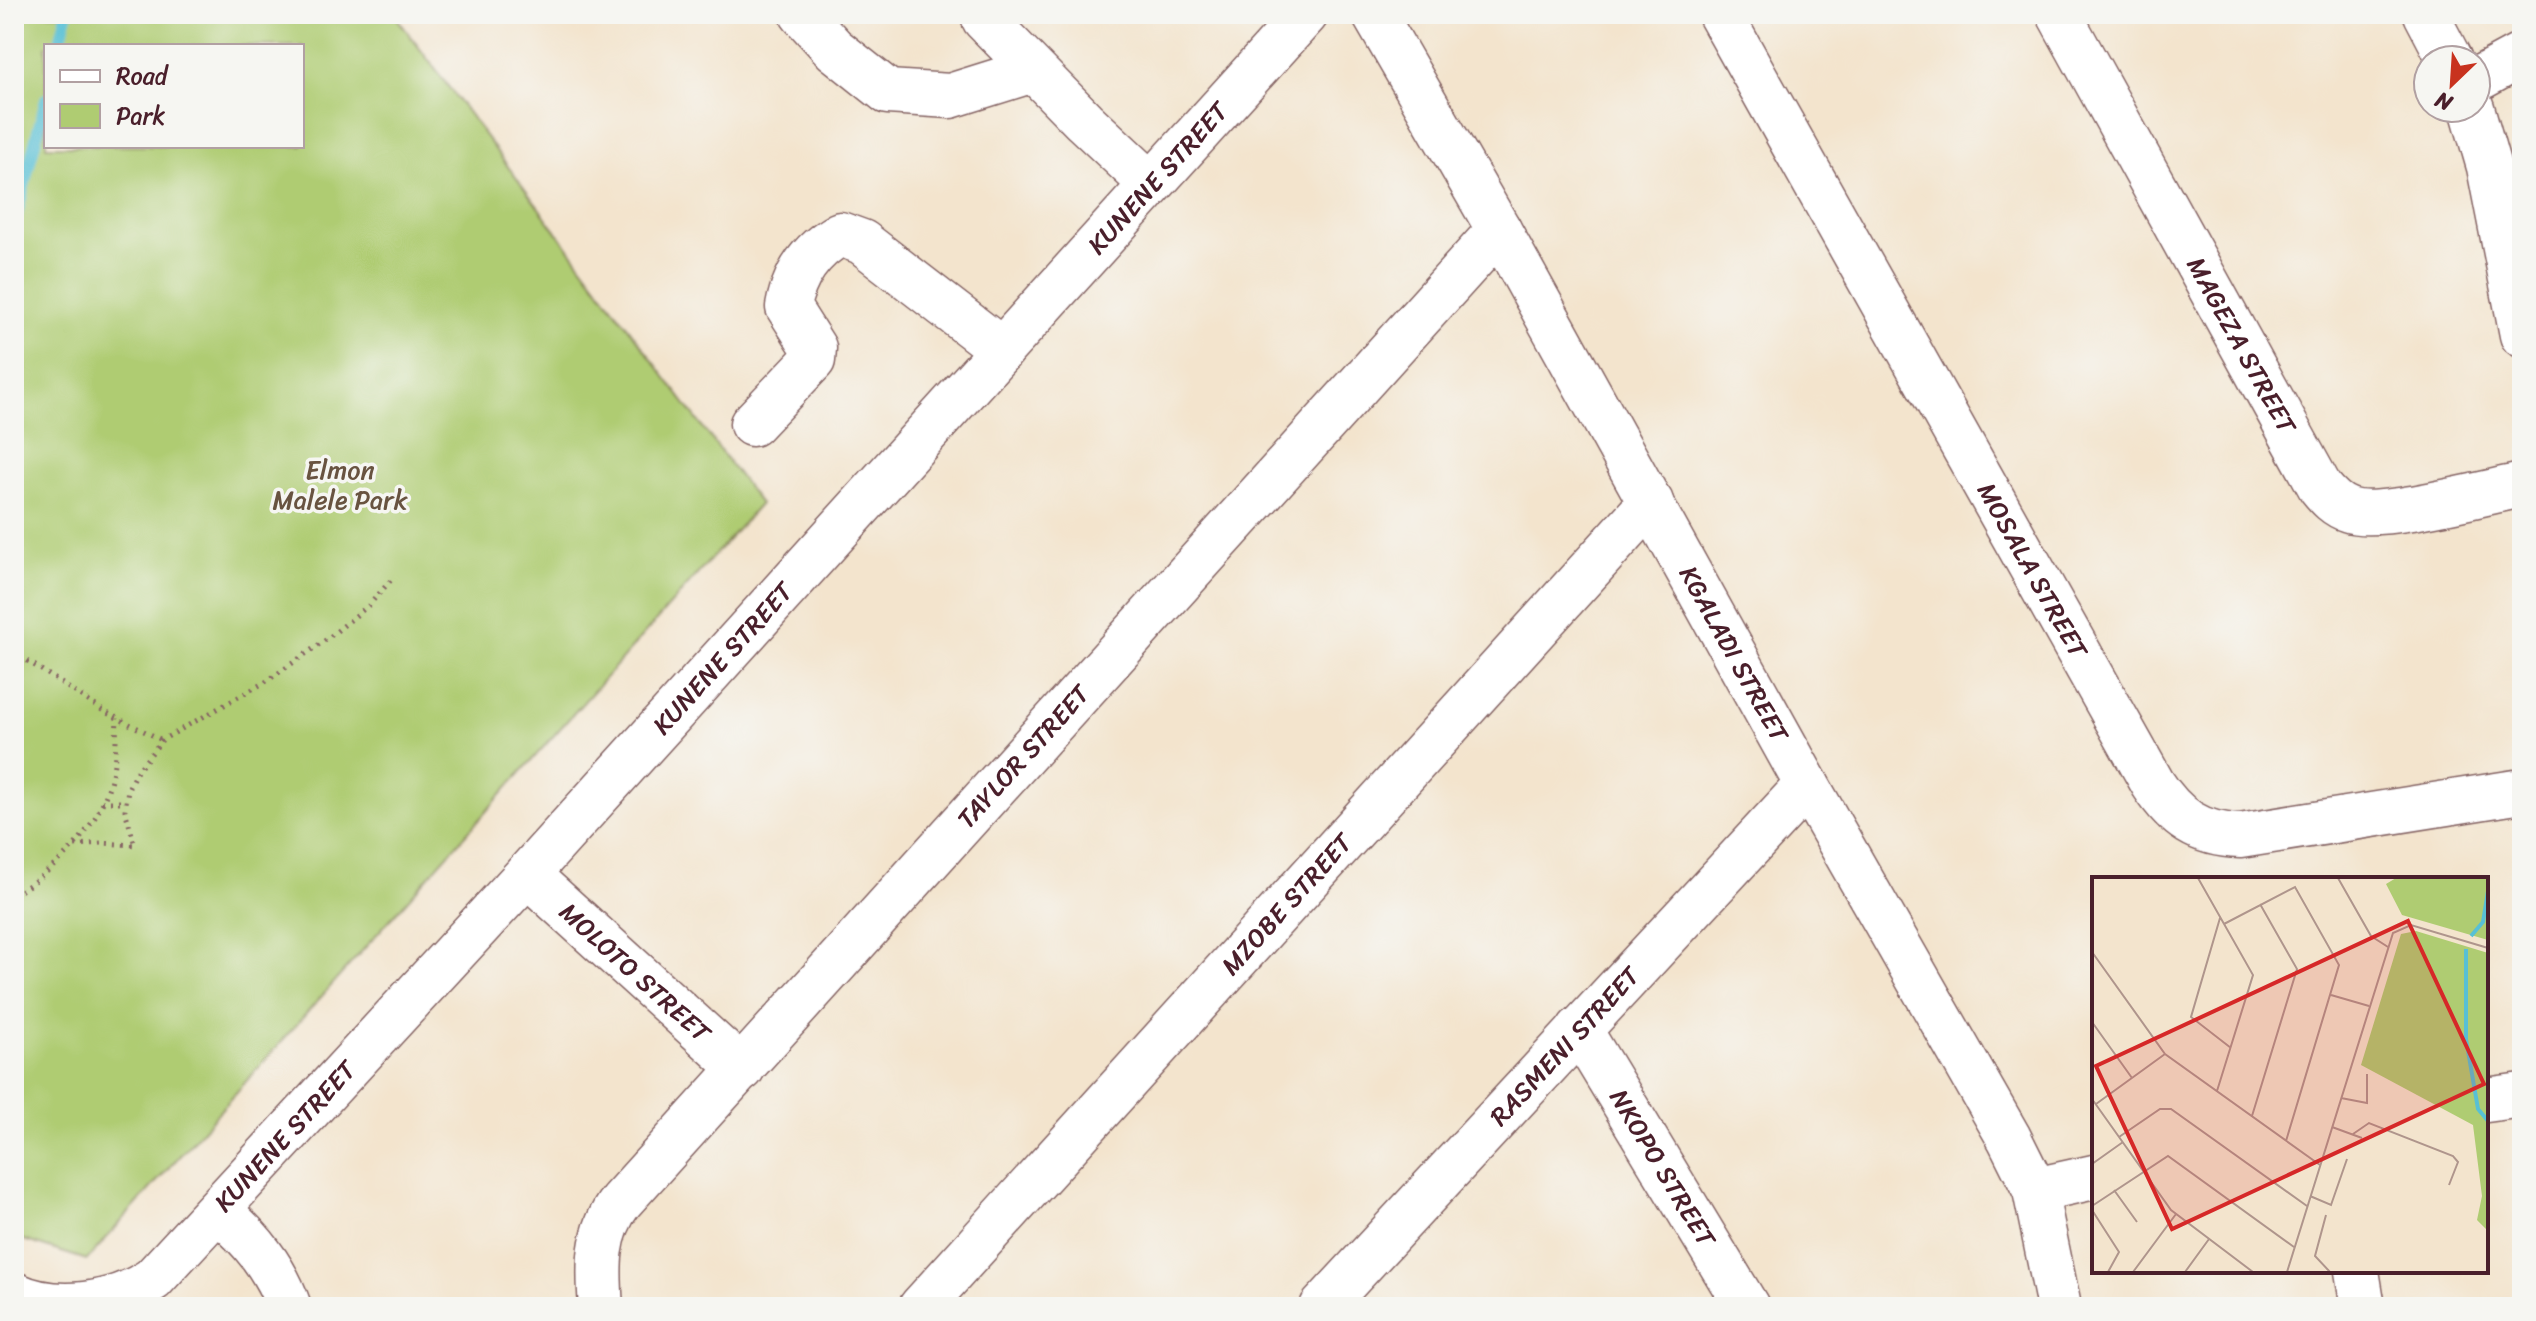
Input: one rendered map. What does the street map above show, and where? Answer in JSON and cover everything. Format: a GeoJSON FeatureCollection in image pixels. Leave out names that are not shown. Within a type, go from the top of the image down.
{"type":"FeatureCollection","features":[{"type":"Feature","properties":{"kind":"street"},"geometry":{"type":"LineString","coordinates":[[802,14],[834,49],[888,92],[950,96],[1033,70]]}},
{"type":"Feature","properties":{"kind":"street","name":"KUNENE STREET"},"geometry":{"type":"LineString","coordinates":[[289,1307],[279,1281],[260,1252],[219,1211],[1306,14]]}},
{"type":"Feature","properties":{"kind":"street","name":"KGALADI STREET"},"geometry":{"type":"LineString","coordinates":[[1374,14],[1499,230],[1807,785],[2009,1138],[2035,1190],[2059,1307]]}},
{"type":"Feature","properties":{"kind":"street","name":"MOSALA STREET"},"geometry":{"type":"LineString","coordinates":[[1720,14],[2169,808],[2200,830],[2240,836],[2522,791]]}},
{"type":"Feature","properties":{"kind":"street","name":"MAGEZA STREET"},"geometry":{"type":"LineString","coordinates":[[2059,14],[2320,487],[2333,501],[2349,511],[2382,512],[2522,485]]}},
{"type":"Feature","properties":{"kind":"street"},"geometry":{"type":"LineString","coordinates":[[2426,14],[2442,44]]}},
{"type":"Feature","properties":{"kind":"street"},"geometry":{"type":"LineString","coordinates":[[984,19],[1151,184]]}},
{"type":"Feature","properties":{"kind":"street"},"geometry":{"type":"LineString","coordinates":[[2492,71],[2522,55]]}},
{"type":"Feature","properties":{"kind":"street"},"geometry":{"type":"LineString","coordinates":[[2477,124],[2489,167],[2522,335]]}},
{"type":"Feature","properties":{"kind":"street","name":"TAYLOR STREET"},"geometry":{"type":"LineString","coordinates":[[601,1307],[600,1256],[607,1221],[639,1181],[1499,230]]}},
{"type":"Feature","properties":{"kind":"street"},"geometry":{"type":"LineString","coordinates":[[752,424],[813,360],[814,348],[788,307],[791,289],[802,268],[825,242],[840,234],[862,242],[1002,350]]}},
{"type":"Feature","properties":{"kind":"street","name":"MZOBE STREET"},"geometry":{"type":"LineString","coordinates":[[921,1307],[1651,502]]}},
{"type":"Feature","properties":{"kind":"street","name":"RASMENI STREET"},"geometry":{"type":"LineString","coordinates":[[1322,1307],[1807,785]]}},
{"type":"Feature","properties":{"kind":"street","name":"MOLOTO STREET"},"geometry":{"type":"LineString","coordinates":[[527,874],[742,1069]]}},
{"type":"Feature","properties":{"kind":"street","name":"NKOPO STREET"},"geometry":{"type":"LineString","coordinates":[[1579,1029],[1747,1307]]}},
{"type":"Feature","properties":{"kind":"street"},"geometry":{"type":"LineString","coordinates":[[2488,1100],[2522,1095]]}},
{"type":"Feature","properties":{"kind":"street"},"geometry":{"type":"LineString","coordinates":[[2035,1190],[2092,1177]]}},
{"type":"Feature","properties":{"kind":"street"},"geometry":{"type":"LineString","coordinates":[[14,1294],[42,1303],[66,1305],[91,1303],[141,1288],[219,1211]]}},
{"type":"Feature","properties":{"kind":"street"},"geometry":{"type":"LineString","coordinates":[[2357,1273],[2363,1307]]}},
{"type":"Feature","properties":{"kind":"path"},"geometry":{"type":"LineString","coordinates":[[75,845],[135,845],[125,810],[128,789],[135,774],[162,740],[267,681],[369,605],[391,580]]}},
{"type":"Feature","properties":{"kind":"path"},"geometry":{"type":"LineString","coordinates":[[14,652],[117,718],[162,740]]}},
{"type":"Feature","properties":{"kind":"path"},"geometry":{"type":"LineString","coordinates":[[14,895],[42,877],[75,845],[102,802],[111,780],[117,718]]}},
{"type":"Feature","properties":{"kind":"path"},"geometry":{"type":"LineString","coordinates":[[102,802],[126,802]]}},
{"type":"Feature","properties":{"kind":"green space","name":"Elmon Malele Park"},"geometry":{"type":"Polygon","coordinates":[[[14,14],[394,14],[760,504],[87,1260],[14,1237],[14,14]]]}},
{"type":"Feature","properties":{"kind":"waterway"},"geometry":{"type":"LineString","coordinates":[[60,44],[67,14]]}},
{"type":"Feature","properties":{"kind":"waterway"},"geometry":{"type":"LineString","coordinates":[[14,225],[44,107]]}}]}
